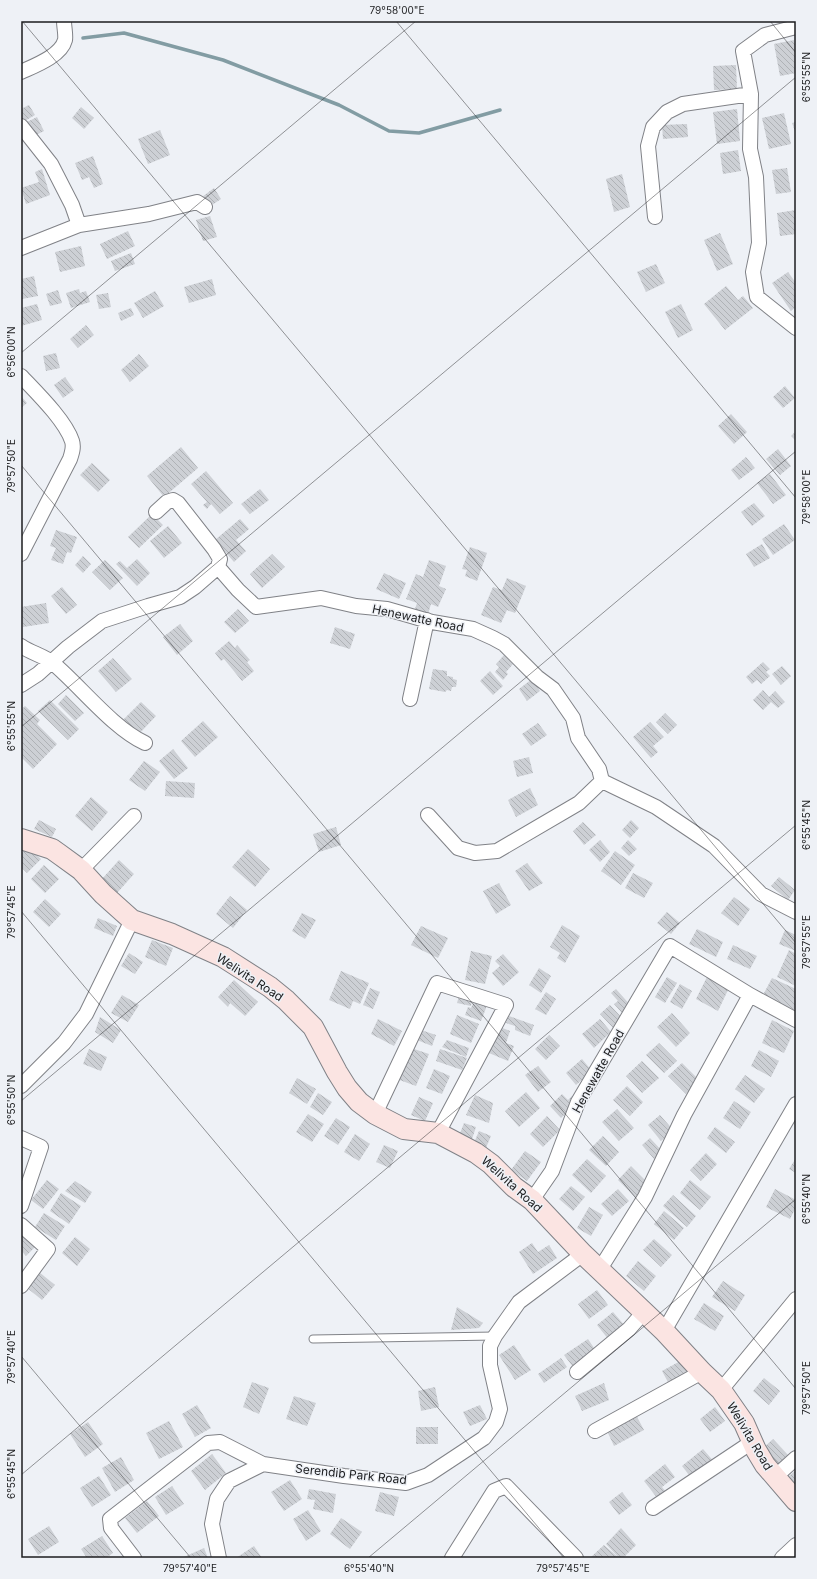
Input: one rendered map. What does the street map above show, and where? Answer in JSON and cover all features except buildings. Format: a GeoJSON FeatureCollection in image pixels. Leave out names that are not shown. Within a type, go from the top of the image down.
{"type":"FeatureCollection","features":[{"type":"Feature","properties":{"kind":"street"},"geometry":{"type":"LineString","coordinates":[[21,72],[38,65],[59,50],[65,40],[64,21]]}},
{"type":"Feature","properties":{"kind":"street"},"geometry":{"type":"LineString","coordinates":[[796,27],[765,35],[743,51],[751,94],[750,149],[756,177],[759,243],[753,272],[757,297],[796,328]]}},
{"type":"Feature","properties":{"kind":"street"},"geometry":{"type":"LineString","coordinates":[[655,217],[648,146],[653,127],[667,112],[683,104],[751,94]]}},
{"type":"Feature","properties":{"kind":"street"},"geometry":{"type":"LineString","coordinates":[[21,126],[51,164],[72,205],[79,225]]}},
{"type":"Feature","properties":{"kind":"street"},"geometry":{"type":"LineString","coordinates":[[21,248],[79,225],[149,214],[197,202],[205,207]]}},
{"type":"Feature","properties":{"kind":"street"},"geometry":{"type":"LineString","coordinates":[[21,376],[63,424],[72,440],[73,449],[70,459],[21,554]]}},
{"type":"Feature","properties":{"kind":"street"},"geometry":{"type":"LineString","coordinates":[[21,685],[38,674],[68,647],[102,621],[180,597],[195,588],[218,566],[220,559],[214,549],[178,503],[173,500],[167,502],[156,512]]}},
{"type":"Feature","properties":{"kind":"street","name":"Henewatte Road"},"geometry":{"type":"LineString","coordinates":[[218,566],[238,590],[256,608],[321,598],[356,606],[387,609],[427,620],[473,629],[504,644],[537,677],[553,689],[573,718],[578,738],[599,769],[602,781]]}},
{"type":"Feature","properties":{"kind":"street"},"geometry":{"type":"LineString","coordinates":[[410,699],[427,620]]}},
{"type":"Feature","properties":{"kind":"street"},"geometry":{"type":"LineString","coordinates":[[21,646],[52,662],[117,723],[135,738],[145,743]]}},
{"type":"Feature","properties":{"kind":"street"},"geometry":{"type":"LineString","coordinates":[[428,815],[458,848],[475,853],[496,851],[579,803],[602,781],[656,807],[714,846],[761,894],[796,912]]}},
{"type":"Feature","properties":{"kind":"street"},"geometry":{"type":"LineString","coordinates":[[81,870],[134,816]]}},
{"type":"Feature","properties":{"kind":"street","name":"Welivita Road"},"geometry":{"type":"LineString","coordinates":[[22,840],[52,849],[81,870],[103,894],[132,920],[172,934],[223,957],[270,987],[286,1000],[313,1027],[337,1072],[348,1088],[359,1102],[375,1114],[404,1129],[438,1132],[481,1156],[491,1164],[514,1187],[532,1200],[583,1254],[664,1331],[721,1390],[744,1423],[752,1442],[765,1465],[796,1501]]}},
{"type":"Feature","properties":{"kind":"street"},"geometry":{"type":"LineString","coordinates":[[21,1086],[64,1043],[86,1014],[132,920]]}},
{"type":"Feature","properties":{"kind":"street","name":"Henewatte Road"},"geometry":{"type":"LineString","coordinates":[[532,1200],[552,1171],[578,1102],[670,946],[750,995]]}},
{"type":"Feature","properties":{"kind":"street"},"geometry":{"type":"LineString","coordinates":[[375,1114],[437,983],[506,1006],[438,1132]]}},
{"type":"Feature","properties":{"kind":"street"},"geometry":{"type":"LineString","coordinates":[[600,1269],[645,1197],[684,1115],[750,995],[796,1020]]}},
{"type":"Feature","properties":{"kind":"street"},"geometry":{"type":"LineString","coordinates":[[664,1331],[796,1104]]}},
{"type":"Feature","properties":{"kind":"street"},"geometry":{"type":"LineString","coordinates":[[21,1138],[41,1147],[21,1206]]}},
{"type":"Feature","properties":{"kind":"street"},"geometry":{"type":"LineString","coordinates":[[21,1225],[48,1249],[21,1286]]}},
{"type":"Feature","properties":{"kind":"street","name":"Serendib Park Road"},"geometry":{"type":"LineString","coordinates":[[134,1558],[111,1528],[110,1519],[208,1444],[220,1442],[262,1464],[406,1483],[428,1475],[484,1438],[496,1422],[500,1409],[490,1365],[490,1346],[495,1336],[519,1302],[583,1254]]}},
{"type":"Feature","properties":{"kind":"street"},"geometry":{"type":"LineString","coordinates":[[721,1390],[796,1299]]}},
{"type":"Feature","properties":{"kind":"street"},"geometry":{"type":"LineString","coordinates":[[577,1372],[629,1329],[644,1312]]}},
{"type":"Feature","properties":{"kind":"street"},"geometry":{"type":"LineString","coordinates":[[595,1431],[702,1372]]}},
{"type":"Feature","properties":{"kind":"street"},"geometry":{"type":"LineString","coordinates":[[653,1508],[752,1442]]}},
{"type":"Feature","properties":{"kind":"street"},"geometry":{"type":"LineString","coordinates":[[774,1477],[796,1458]]}},
{"type":"Feature","properties":{"kind":"street"},"geometry":{"type":"LineString","coordinates":[[219,1558],[212,1524],[217,1499],[229,1482],[262,1464]]}},
{"type":"Feature","properties":{"kind":"street"},"geometry":{"type":"LineString","coordinates":[[452,1558],[494,1491],[506,1486],[576,1558]]}},
{"type":"Feature","properties":{"kind":"street"},"geometry":{"type":"LineString","coordinates":[[782,1558],[796,1545]]}},
{"type":"Feature","properties":{"kind":"lane"},"geometry":{"type":"LineString","coordinates":[[313,1339],[495,1336]]}},
{"type":"Feature","properties":{"kind":"waterway"},"geometry":{"type":"LineString","coordinates":[[83,38],[124,33],[223,60],[339,105],[389,131],[419,133],[500,110]]}}]}
